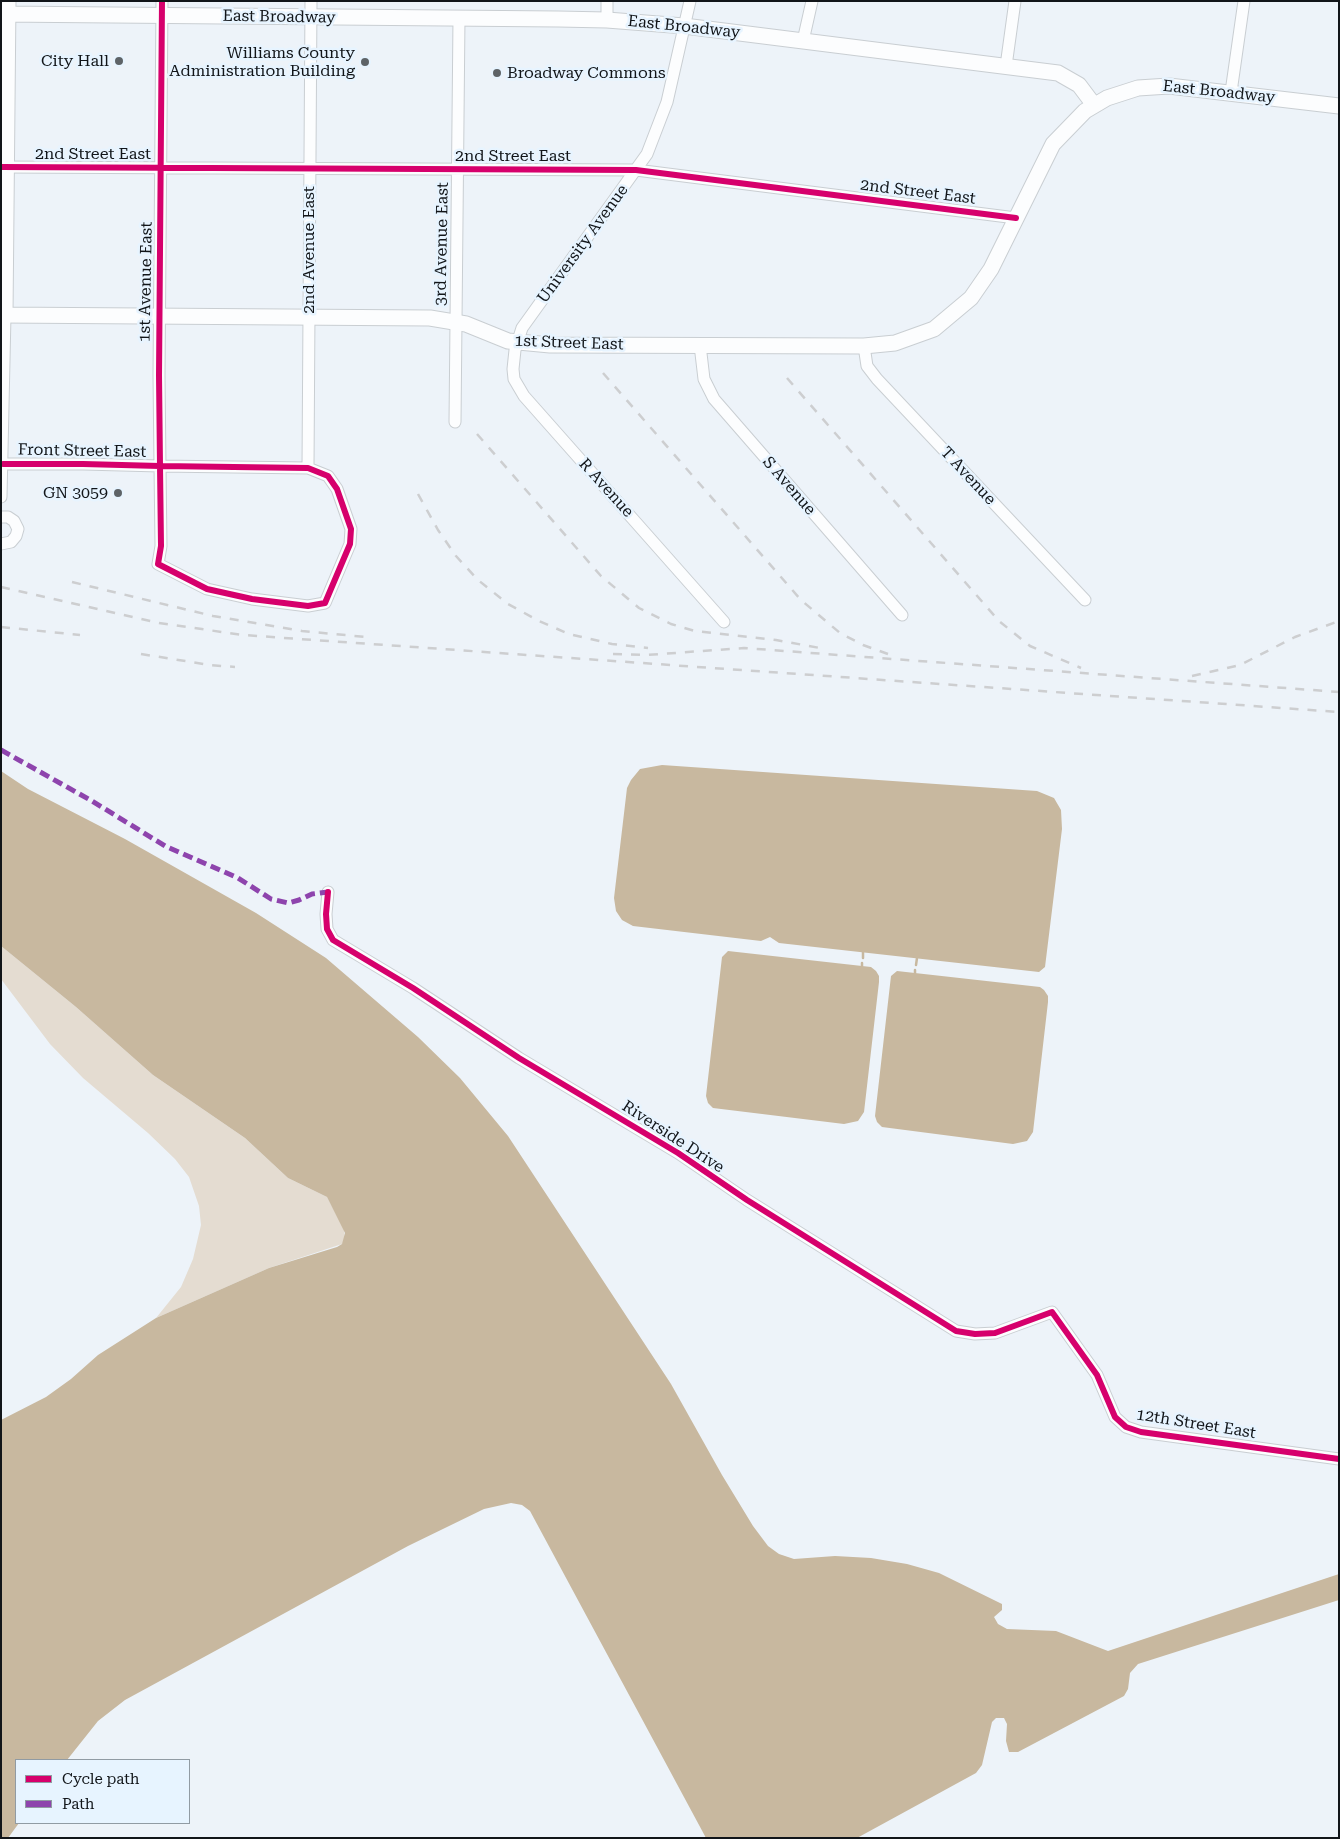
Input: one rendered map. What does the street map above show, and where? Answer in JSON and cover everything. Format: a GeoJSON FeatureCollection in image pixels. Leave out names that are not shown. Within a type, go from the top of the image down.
{"type":"FeatureCollection","features":[{"type":"Feature","properties":{"kind":"main road","name":"East Broadway"},"geometry":{"type":"LineString","coordinates":[[6,10],[162,8],[311,17],[607,20],[684,26],[1006,66],[1066,76],[1079,85],[1094,105],[1122,93],[1153,86],[1231,92],[1339,106]]}},
{"type":"Feature","properties":{"kind":"main road"},"geometry":{"type":"LineString","coordinates":[[3,315],[6,10]]}},
{"type":"Feature","properties":{"kind":"main road","name":"1st Street East"},"geometry":{"type":"LineString","coordinates":[[3,315],[430,318],[455,321],[500,339],[516,343],[864,346],[895,343],[922,335],[959,310],[981,285],[1053,144],[1071,124],[1094,105]]}},
{"type":"Feature","properties":{"kind":"street","name":"2nd Avenue East"},"geometry":{"type":"LineString","coordinates":[[308,468],[311,1]]}},
{"type":"Feature","properties":{"kind":"street"},"geometry":{"type":"LineString","coordinates":[[607,1],[607,20]]}},
{"type":"Feature","properties":{"kind":"street","name":"University Avenue"},"geometry":{"type":"LineString","coordinates":[[516,343],[527,322],[646,154],[661,119],[690,1]]}},
{"type":"Feature","properties":{"kind":"street"},"geometry":{"type":"LineString","coordinates":[[803,41],[812,1]]}},
{"type":"Feature","properties":{"kind":"street"},"geometry":{"type":"LineString","coordinates":[[1006,66],[1015,1]]}},
{"type":"Feature","properties":{"kind":"street"},"geometry":{"type":"LineString","coordinates":[[1231,92],[1244,1]]}},
{"type":"Feature","properties":{"kind":"street","name":"1st Avenue East"},"geometry":{"type":"LineString","coordinates":[[158,564],[162,546],[159,316],[162,8]]}},
{"type":"Feature","properties":{"kind":"street","name":"3rd Avenue East"},"geometry":{"type":"LineString","coordinates":[[455,422],[459,18]]}},
{"type":"Feature","properties":{"kind":"street","name":"2nd Street East"},"geometry":{"type":"LineString","coordinates":[[4,167],[636,170],[1016,218]]}},
{"type":"Feature","properties":{"kind":"street"},"geometry":{"type":"LineString","coordinates":[[1,497],[3,464],[3,315]]}},
{"type":"Feature","properties":{"kind":"street","name":"R Avenue"},"geometry":{"type":"LineString","coordinates":[[516,343],[513,358],[514,379],[524,396],[724,622]]}},
{"type":"Feature","properties":{"kind":"street","name":"S Avenue"},"geometry":{"type":"LineString","coordinates":[[700,346],[704,379],[714,399],[902,615]]}},
{"type":"Feature","properties":{"kind":"street","name":"T Avenue"},"geometry":{"type":"LineString","coordinates":[[864,346],[867,366],[877,379],[1085,600]]}},
{"type":"Feature","properties":{"kind":"street","name":"Front Street East"},"geometry":{"type":"LineString","coordinates":[[3,464],[308,468],[328,476],[337,489],[351,529],[350,544],[325,603],[308,606],[207,589],[158,564]]}},
{"type":"Feature","properties":{"kind":"street"},"geometry":{"type":"LineString","coordinates":[[1,517],[8,517],[18,529],[16,536],[11,542],[1,544]]}},
{"type":"Feature","properties":{"kind":"street","name":"Riverside Drive"},"geometry":{"type":"LineString","coordinates":[[328,892],[326,922],[327,929],[333,940],[413,988],[519,1058],[678,1153],[747,1200],[956,1331],[975,1334],[995,1333],[1052,1312]]}},
{"type":"Feature","properties":{"kind":"street","name":"12th Street East"},"geometry":{"type":"LineString","coordinates":[[1052,1312],[1097,1375],[1115,1417],[1126,1427],[1141,1432],[1339,1459]]}},
{"type":"Feature","properties":{"kind":"shaded area"},"geometry":{"type":"Polygon","coordinates":[[[662,765],[1037,791],[1054,798],[1061,810],[1062,829],[1045,967],[1039,972],[779,943],[770,937],[761,941],[633,926],[622,920],[616,911],[614,898],[627,788],[640,769],[662,765]]]}},
{"type":"Feature","properties":{"kind":"shaded area"},"geometry":{"type":"Polygon","coordinates":[[[1,771],[28,789],[125,839],[256,913],[326,958],[418,1037],[460,1078],[508,1136],[671,1384],[753,1526],[768,1546],[779,1554],[794,1559],[835,1556],[871,1558],[907,1564],[939,1573],[1002,1604],[1002,1610],[994,1617],[998,1624],[1007,1629],[1056,1631],[1108,1651],[1339,1574],[1339,1600],[1138,1664],[1130,1673],[1128,1689],[1124,1696],[1018,1752],[1009,1752],[1006,1741],[1007,1724],[1004,1718],[996,1718],[992,1722],[982,1765],[976,1773],[857,1838],[706,1838],[530,1511],[522,1505],[511,1503],[484,1509],[408,1546],[125,1700],[98,1721],[68,1759],[15,1759],[15,1824],[18,1824],[8,1838],[1,1838],[1,1420],[46,1397],[71,1379],[98,1355],[156,1318],[269,1268],[337,1247],[342,1244],[345,1233],[327,1197],[288,1178],[245,1138],[153,1075],[76,1007],[1,946],[1,771]]]}},
{"type":"Feature","properties":{"kind":"shaded area"},"geometry":{"type":"Polygon","coordinates":[[[1,946],[76,1007],[153,1075],[245,1138],[288,1178],[327,1197],[344,1229],[345,1240],[342,1244],[269,1268],[156,1318],[181,1287],[193,1259],[201,1225],[199,1206],[189,1177],[175,1159],[148,1133],[83,1078],[50,1044],[1,979],[1,946]]]}},
{"type":"Feature","properties":{"kind":"shaded area"},"geometry":{"type":"Polygon","coordinates":[[[728,951],[871,967],[876,971],[879,976],[879,982],[864,1112],[858,1121],[844,1124],[713,1108],[708,1103],[706,1096],[722,957],[728,951]]]}},
{"type":"Feature","properties":{"kind":"shaded area"},"geometry":{"type":"Polygon","coordinates":[[[897,971],[1040,987],[1044,990],[1048,996],[1048,1002],[1033,1132],[1027,1141],[1013,1144],[882,1127],[877,1122],[875,1116],[891,976],[897,971]]]}},
{"type":"Feature","properties":{"kind":"waterway"},"geometry":{"type":"LineString","coordinates":[[863,952],[863,958]]}},
{"type":"Feature","properties":{"kind":"waterway"},"geometry":{"type":"LineString","coordinates":[[916,965],[917,958]]}},
{"type":"Feature","properties":{"kind":"railway"},"geometry":{"type":"LineString","coordinates":[[603,373],[801,600],[840,633],[863,645],[888,654]]}},
{"type":"Feature","properties":{"kind":"railway"},"geometry":{"type":"LineString","coordinates":[[787,378],[999,621],[1030,646],[1081,668]]}},
{"type":"Feature","properties":{"kind":"railway"},"geometry":{"type":"LineString","coordinates":[[477,434],[601,576],[639,608],[671,624],[695,631],[776,640],[820,648]]}},
{"type":"Feature","properties":{"kind":"railway"},"geometry":{"type":"LineString","coordinates":[[418,494],[438,530],[456,556],[478,580],[508,604],[539,621],[569,634],[612,644],[648,648]]}},
{"type":"Feature","properties":{"kind":"railway"},"geometry":{"type":"LineString","coordinates":[[72,582],[213,616],[302,631],[366,637]]}},
{"type":"Feature","properties":{"kind":"railway"},"geometry":{"type":"LineString","coordinates":[[1,587],[159,623],[243,635],[1339,712]]}},
{"type":"Feature","properties":{"kind":"railway"},"geometry":{"type":"LineString","coordinates":[[1192,676],[1240,665],[1295,637],[1339,621]]}},
{"type":"Feature","properties":{"kind":"railway"},"geometry":{"type":"LineString","coordinates":[[1,627],[80,635]]}},
{"type":"Feature","properties":{"kind":"railway"},"geometry":{"type":"LineString","coordinates":[[613,654],[647,655],[744,648],[1339,692]]}},
{"type":"Feature","properties":{"kind":"railway"},"geometry":{"type":"LineString","coordinates":[[141,654],[235,667]]}},
{"type":"Feature","properties":{"kind":"marked path"},"geometry":{"type":"LineString","coordinates":[[1,750],[92,801],[165,846],[238,878],[271,899],[288,903],[312,894],[328,892]]}},
{"type":"Feature","properties":{"kind":"cycle path"},"geometry":{"type":"LineString","coordinates":[[3,464],[83,464],[160,466],[308,468],[328,476],[337,489],[351,529],[350,544],[325,603],[308,606],[252,599],[207,589],[158,564],[161,546],[160,466],[159,375],[162,1]]}},
{"type":"Feature","properties":{"kind":"cycle path"},"geometry":{"type":"LineString","coordinates":[[1,167],[636,170],[1016,218]]}},
{"type":"Feature","properties":{"kind":"cycle path"},"geometry":{"type":"LineString","coordinates":[[328,892],[327,929],[333,940],[413,988],[519,1058],[678,1153],[747,1200],[956,1331],[975,1334],[995,1333],[1052,1312],[1097,1375],[1115,1417],[1126,1427],[1141,1432],[1339,1459]]}},
{"type":"Feature","properties":{"kind":"place","name":"City Hall"},"geometry":{"type":"Point","coordinates":[119,61]}},
{"type":"Feature","properties":{"kind":"place","name":"Williams County Administration Building"},"geometry":{"type":"Point","coordinates":[365,62]}},
{"type":"Feature","properties":{"kind":"place","name":"Broadway Commons"},"geometry":{"type":"Point","coordinates":[497,73]}},
{"type":"Feature","properties":{"kind":"place","name":"GN 3059"},"geometry":{"type":"Point","coordinates":[118,493]}}]}
